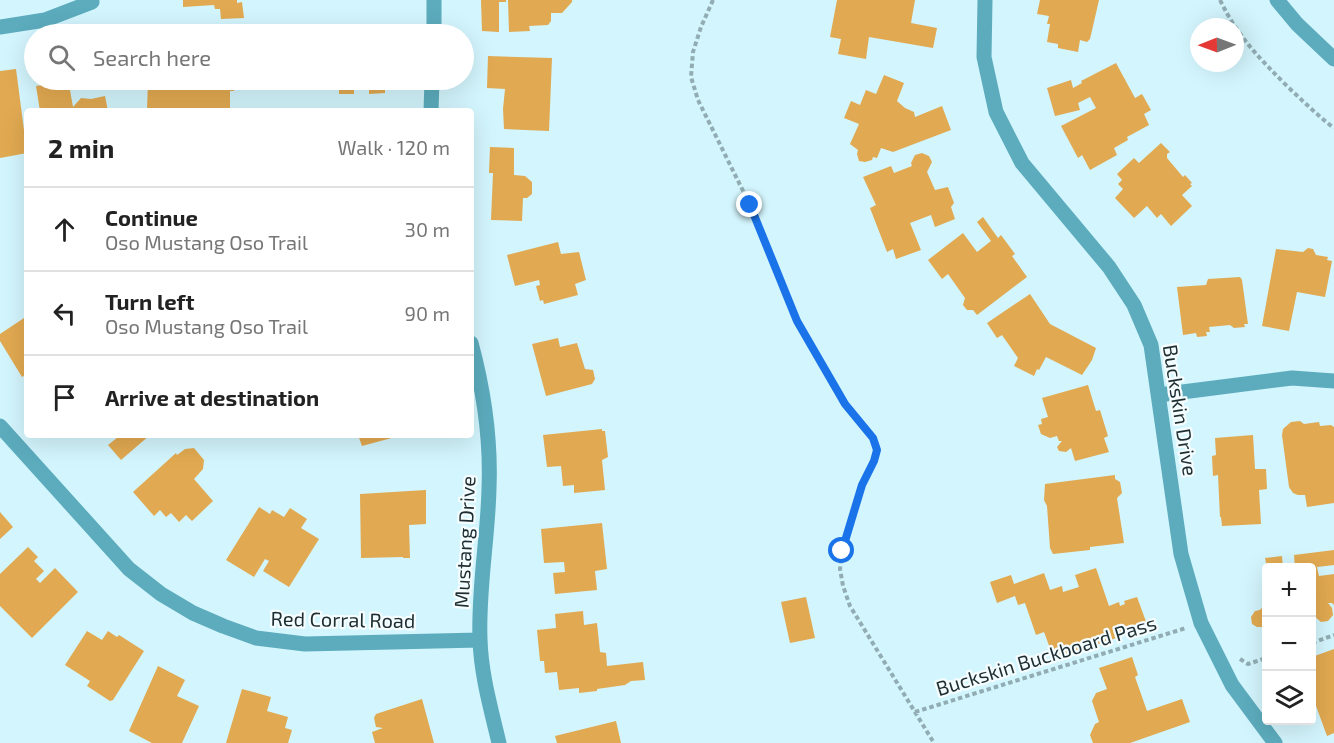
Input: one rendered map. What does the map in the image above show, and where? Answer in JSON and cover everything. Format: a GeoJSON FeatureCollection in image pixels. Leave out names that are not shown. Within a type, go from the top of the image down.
{"type":"FeatureCollection","features":[{"type":"Feature","properties":{"kind":"street"},"geometry":{"type":"LineString","coordinates":[[434,0],[434,24]]}},
{"type":"Feature","properties":{"kind":"street","name":"Buckskin Drive"},"geometry":{"type":"LineString","coordinates":[[985,0],[984,57],[996,112],[1022,163],[1109,267],[1134,305],[1151,345],[1181,554],[1201,623],[1232,685],[1275,743]]}},
{"type":"Feature","properties":{"kind":"street"},"geometry":{"type":"LineString","coordinates":[[1277,0],[1297,24],[1334,59]]}},
{"type":"Feature","properties":{"kind":"street"},"geometry":{"type":"LineString","coordinates":[[0,27],[45,20],[92,2]]}},
{"type":"Feature","properties":{"kind":"street"},"geometry":{"type":"LineString","coordinates":[[431,108],[432,90]]}},
{"type":"Feature","properties":{"kind":"street","name":"Mustang Drive"},"geometry":{"type":"LineString","coordinates":[[474,354],[489,431],[489,488],[481,592],[480,640],[485,685],[500,743]]}},
{"type":"Feature","properties":{"kind":"street"},"geometry":{"type":"LineString","coordinates":[[1159,395],[1292,378],[1334,381]]}},
{"type":"Feature","properties":{"kind":"street","name":"Red Corral Road"},"geometry":{"type":"LineString","coordinates":[[0,426],[129,568],[161,594],[193,613],[256,638],[305,644],[480,640]]}},
{"type":"Feature","properties":{"kind":"path"},"geometry":{"type":"LineString","coordinates":[[713,0],[693,52],[691,77],[698,100],[750,205],[797,321],[845,404],[873,438],[877,450],[874,461],[862,485],[842,551],[840,569],[843,586],[850,606],[934,743]]}},
{"type":"Feature","properties":{"kind":"path"},"geometry":{"type":"LineString","coordinates":[[1220,0],[1229,18],[1253,52],[1334,129]]}},
{"type":"Feature","properties":{"kind":"path","name":"Buckskin Buckboard Pass"},"geometry":{"type":"LineString","coordinates":[[915,712],[1185,627]]}},
{"type":"Feature","properties":{"kind":"path"},"geometry":{"type":"LineString","coordinates":[[1316,641],[1334,635]]}},
{"type":"Feature","properties":{"kind":"path"},"geometry":{"type":"LineString","coordinates":[[1248,664],[1262,659]]}},
{"type":"Feature","properties":{"kind":"building"},"geometry":{"type":"Polygon","coordinates":[[[183,0],[237,0],[237,3],[242,2],[244,18],[221,19],[220,9],[215,9],[214,5],[183,7],[183,0]]]}},
{"type":"Feature","properties":{"kind":"building"},"geometry":{"type":"Polygon","coordinates":[[[481,0],[506,0],[506,2],[499,2],[499,32],[482,31],[481,0]]]}},
{"type":"Feature","properties":{"kind":"building"},"geometry":{"type":"Polygon","coordinates":[[[508,0],[572,0],[572,2],[562,13],[551,13],[551,21],[548,25],[529,26],[530,31],[509,32],[508,0]]]}},
{"type":"Feature","properties":{"kind":"building"},"geometry":{"type":"Polygon","coordinates":[[[837,0],[915,0],[911,23],[937,28],[933,48],[869,37],[866,59],[838,54],[841,39],[830,37],[837,0]]]}},
{"type":"Feature","properties":{"kind":"building"},"geometry":{"type":"Polygon","coordinates":[[[1040,0],[1099,0],[1090,39],[1087,42],[1080,40],[1078,52],[1058,48],[1058,44],[1047,42],[1049,16],[1037,14],[1040,0]]]}},
{"type":"Feature","properties":{"kind":"building"},"geometry":{"type":"Polygon","coordinates":[[[488,56],[552,58],[549,131],[504,129],[505,89],[487,88],[488,56]]]}},
{"type":"Feature","properties":{"kind":"building"},"geometry":{"type":"Polygon","coordinates":[[[1116,63],[1135,98],[1142,94],[1151,110],[1144,114],[1149,125],[1127,137],[1128,140],[1114,148],[1117,155],[1090,170],[1082,155],[1078,158],[1061,126],[1096,108],[1090,97],[1078,103],[1080,110],[1055,116],[1047,88],[1071,80],[1073,88],[1082,83],[1081,81],[1116,63]]]}},
{"type":"Feature","properties":{"kind":"building"},"geometry":{"type":"Polygon","coordinates":[[[16,69],[24,130],[24,154],[0,158],[0,71],[16,69]]]}},
{"type":"Feature","properties":{"kind":"building"},"geometry":{"type":"Polygon","coordinates":[[[884,75],[904,83],[897,101],[914,112],[915,117],[942,106],[951,130],[893,152],[881,148],[877,158],[873,157],[872,160],[865,162],[859,161],[858,150],[850,144],[859,124],[844,118],[851,101],[860,105],[866,90],[876,94],[884,75]]]}},
{"type":"Feature","properties":{"kind":"building"},"geometry":{"type":"Polygon","coordinates":[[[37,90],[70,90],[73,107],[81,98],[91,99],[105,96],[107,108],[40,108],[37,90]]]}},
{"type":"Feature","properties":{"kind":"building"},"geometry":{"type":"Polygon","coordinates":[[[148,90],[234,90],[230,91],[230,108],[147,108],[148,90]]]}},
{"type":"Feature","properties":{"kind":"building"},"geometry":{"type":"Polygon","coordinates":[[[339,90],[354,90],[354,94],[339,94],[339,90]]]}},
{"type":"Feature","properties":{"kind":"building"},"geometry":{"type":"Polygon","coordinates":[[[369,90],[385,90],[385,93],[369,94],[369,90]]]}},
{"type":"Feature","properties":{"kind":"building"},"geometry":{"type":"Polygon","coordinates":[[[1161,143],[1170,152],[1167,158],[1183,177],[1185,175],[1192,183],[1190,184],[1192,186],[1182,195],[1192,206],[1171,226],[1161,214],[1157,218],[1147,206],[1134,218],[1115,198],[1123,189],[1118,184],[1122,180],[1117,174],[1134,158],[1139,163],[1161,143]]]}},
{"type":"Feature","properties":{"kind":"building"},"geometry":{"type":"Polygon","coordinates":[[[490,147],[514,148],[514,175],[525,176],[532,182],[532,194],[523,198],[522,221],[491,220],[493,173],[489,173],[490,147]]]}},
{"type":"Feature","properties":{"kind":"building"},"geometry":{"type":"Polygon","coordinates":[[[922,153],[929,156],[932,162],[927,172],[935,190],[948,187],[954,203],[951,207],[955,219],[935,227],[931,215],[910,223],[921,250],[896,259],[893,249],[887,252],[870,208],[876,205],[863,177],[891,166],[894,173],[912,166],[915,155],[922,153]]]}},
{"type":"Feature","properties":{"kind":"building"},"geometry":{"type":"Polygon","coordinates":[[[983,217],[998,238],[1001,235],[1015,254],[1012,256],[1027,277],[977,315],[963,305],[965,298],[948,274],[942,279],[928,260],[963,233],[977,252],[991,241],[977,222],[983,217]]]}},
{"type":"Feature","properties":{"kind":"building"},"geometry":{"type":"Polygon","coordinates":[[[558,242],[561,254],[579,252],[586,280],[575,284],[578,295],[544,304],[543,300],[540,301],[536,286],[540,285],[539,280],[515,286],[507,255],[558,242]]]}},
{"type":"Feature","properties":{"kind":"building"},"geometry":{"type":"Polygon","coordinates":[[[1308,248],[1313,249],[1316,255],[1328,257],[1327,260],[1332,261],[1325,297],[1297,292],[1289,331],[1262,326],[1276,249],[1303,252],[1308,248]]]}},
{"type":"Feature","properties":{"kind":"building"},"geometry":{"type":"Polygon","coordinates":[[[1240,277],[1248,324],[1244,324],[1245,327],[1234,328],[1230,325],[1209,327],[1210,332],[1206,332],[1207,336],[1197,337],[1196,333],[1183,335],[1177,287],[1206,285],[1208,279],[1240,277]]]}},
{"type":"Feature","properties":{"kind":"building"},"geometry":{"type":"Polygon","coordinates":[[[1030,294],[1050,324],[1096,348],[1092,360],[1082,375],[1046,357],[1034,376],[1014,366],[1018,358],[1002,335],[997,338],[987,323],[1030,294]]]}},
{"type":"Feature","properties":{"kind":"building"},"geometry":{"type":"Polygon","coordinates":[[[24,318],[24,376],[22,377],[0,341],[0,334],[24,318]]]}},
{"type":"Feature","properties":{"kind":"building"},"geometry":{"type":"Polygon","coordinates":[[[558,338],[560,347],[577,343],[585,369],[593,370],[595,379],[592,384],[546,396],[532,344],[558,338]]]}},
{"type":"Feature","properties":{"kind":"building"},"geometry":{"type":"Polygon","coordinates":[[[1088,385],[1096,411],[1100,410],[1108,436],[1104,438],[1109,452],[1075,461],[1071,448],[1066,452],[1059,451],[1057,447],[1062,441],[1059,441],[1057,436],[1050,438],[1041,434],[1038,425],[1042,424],[1041,419],[1048,417],[1042,398],[1088,385]]]}},
{"type":"Feature","properties":{"kind":"building"},"geometry":{"type":"Polygon","coordinates":[[[1300,421],[1304,424],[1319,422],[1320,426],[1334,427],[1334,503],[1307,507],[1305,495],[1293,493],[1289,487],[1283,429],[1291,422],[1300,421]]]}},
{"type":"Feature","properties":{"kind":"building"},"geometry":{"type":"Polygon","coordinates":[[[602,429],[605,431],[608,457],[602,460],[605,490],[574,493],[574,485],[563,486],[561,466],[547,467],[543,435],[602,429]]]}},
{"type":"Feature","properties":{"kind":"building"},"geometry":{"type":"Polygon","coordinates":[[[1253,435],[1255,469],[1266,469],[1267,489],[1259,490],[1261,524],[1222,526],[1218,475],[1213,476],[1212,456],[1216,455],[1215,438],[1253,435]]]}},
{"type":"Feature","properties":{"kind":"building"},"geometry":{"type":"Polygon","coordinates":[[[117,438],[147,438],[121,460],[108,445],[117,438]]]}},
{"type":"Feature","properties":{"kind":"building"},"geometry":{"type":"Polygon","coordinates":[[[359,438],[392,438],[362,446],[359,438]]]}},
{"type":"Feature","properties":{"kind":"building"},"geometry":{"type":"Polygon","coordinates":[[[194,448],[204,460],[203,469],[194,479],[213,501],[192,521],[186,515],[179,522],[171,513],[166,517],[160,510],[154,516],[133,492],[176,453],[177,455],[185,449],[194,448]]]}},
{"type":"Feature","properties":{"kind":"building"},"geometry":{"type":"Polygon","coordinates":[[[1115,475],[1115,479],[1120,482],[1122,493],[1117,498],[1124,543],[1053,554],[1050,548],[1047,506],[1044,500],[1045,484],[1115,475]]]}},
{"type":"Feature","properties":{"kind":"building"},"geometry":{"type":"Polygon","coordinates":[[[426,490],[426,524],[409,525],[410,558],[361,558],[360,494],[426,490]]]}},
{"type":"Feature","properties":{"kind":"building"},"geometry":{"type":"Polygon","coordinates":[[[259,507],[270,514],[272,510],[284,517],[290,508],[307,519],[301,528],[319,539],[289,587],[263,571],[269,561],[265,559],[254,577],[226,560],[259,507]]]}},
{"type":"Feature","properties":{"kind":"building"},"geometry":{"type":"Polygon","coordinates":[[[0,512],[13,527],[0,539],[0,512]]]}},
{"type":"Feature","properties":{"kind":"building"},"geometry":{"type":"Polygon","coordinates":[[[602,523],[607,569],[595,571],[597,590],[555,594],[553,573],[565,572],[564,562],[544,563],[541,529],[602,523]]]}},
{"type":"Feature","properties":{"kind":"building"},"geometry":{"type":"Polygon","coordinates":[[[28,547],[38,557],[34,561],[44,571],[36,579],[40,583],[55,568],[78,592],[32,638],[0,606],[0,574],[28,547]]]}},
{"type":"Feature","properties":{"kind":"building"},"geometry":{"type":"Polygon","coordinates":[[[1334,550],[1334,565],[1317,567],[1319,576],[1334,574],[1334,605],[1328,603],[1333,615],[1328,621],[1321,622],[1316,618],[1316,563],[1295,563],[1294,555],[1334,550]]]}},
{"type":"Feature","properties":{"kind":"building"},"geometry":{"type":"Polygon","coordinates":[[[1282,556],[1283,563],[1266,563],[1265,558],[1282,556]]]}},
{"type":"Feature","properties":{"kind":"building"},"geometry":{"type":"Polygon","coordinates":[[[1096,568],[1109,606],[1119,602],[1120,606],[1125,604],[1124,601],[1137,597],[1148,627],[1059,658],[1056,649],[1051,651],[1044,632],[1036,635],[1025,603],[1018,605],[1015,596],[997,603],[990,582],[1011,575],[1014,584],[1044,573],[1050,590],[1062,586],[1063,592],[1079,587],[1075,575],[1096,568]]]}},
{"type":"Feature","properties":{"kind":"building"},"geometry":{"type":"Polygon","coordinates":[[[806,597],[815,638],[790,643],[781,602],[806,597]]]}},
{"type":"Feature","properties":{"kind":"building"},"geometry":{"type":"Polygon","coordinates":[[[1262,607],[1262,627],[1257,627],[1252,624],[1251,617],[1255,611],[1262,607]]]}},
{"type":"Feature","properties":{"kind":"building"},"geometry":{"type":"Polygon","coordinates":[[[583,611],[584,625],[597,623],[600,652],[606,653],[607,666],[643,662],[645,680],[631,681],[625,685],[597,689],[597,691],[579,693],[579,688],[559,690],[557,672],[545,673],[544,661],[540,661],[537,630],[556,628],[555,614],[583,611]]]}},
{"type":"Feature","properties":{"kind":"building"},"geometry":{"type":"Polygon","coordinates":[[[87,631],[102,640],[108,631],[117,637],[119,635],[144,651],[113,700],[110,701],[87,686],[90,681],[65,665],[87,631]]]}},
{"type":"Feature","properties":{"kind":"building"},"geometry":{"type":"Polygon","coordinates":[[[1334,649],[1334,733],[1327,736],[1316,706],[1316,656],[1334,649]]]}},
{"type":"Feature","properties":{"kind":"building"},"geometry":{"type":"Polygon","coordinates":[[[1132,657],[1138,675],[1135,677],[1147,711],[1182,699],[1190,722],[1130,743],[1093,743],[1090,735],[1095,724],[1099,722],[1092,701],[1096,693],[1107,689],[1099,668],[1132,657]]]}},
{"type":"Feature","properties":{"kind":"building"},"geometry":{"type":"Polygon","coordinates":[[[158,666],[185,680],[177,696],[199,706],[182,743],[152,743],[129,731],[158,666]]]}},
{"type":"Feature","properties":{"kind":"building"},"geometry":{"type":"Polygon","coordinates":[[[242,689],[271,697],[267,711],[288,717],[285,728],[292,730],[288,743],[226,743],[242,689]]]}},
{"type":"Feature","properties":{"kind":"building"},"geometry":{"type":"Polygon","coordinates":[[[422,699],[434,743],[375,743],[372,732],[383,728],[376,727],[374,718],[376,714],[422,699]]]}},
{"type":"Feature","properties":{"kind":"building"},"geometry":{"type":"Polygon","coordinates":[[[616,721],[621,743],[557,743],[555,736],[616,721]]]}},
{"type":"Feature","properties":{"kind":"route"},"geometry":{"type":"LineString","coordinates":[[750,205],[797,321],[845,404],[873,438],[877,450],[862,485],[842,551]]}}]}
